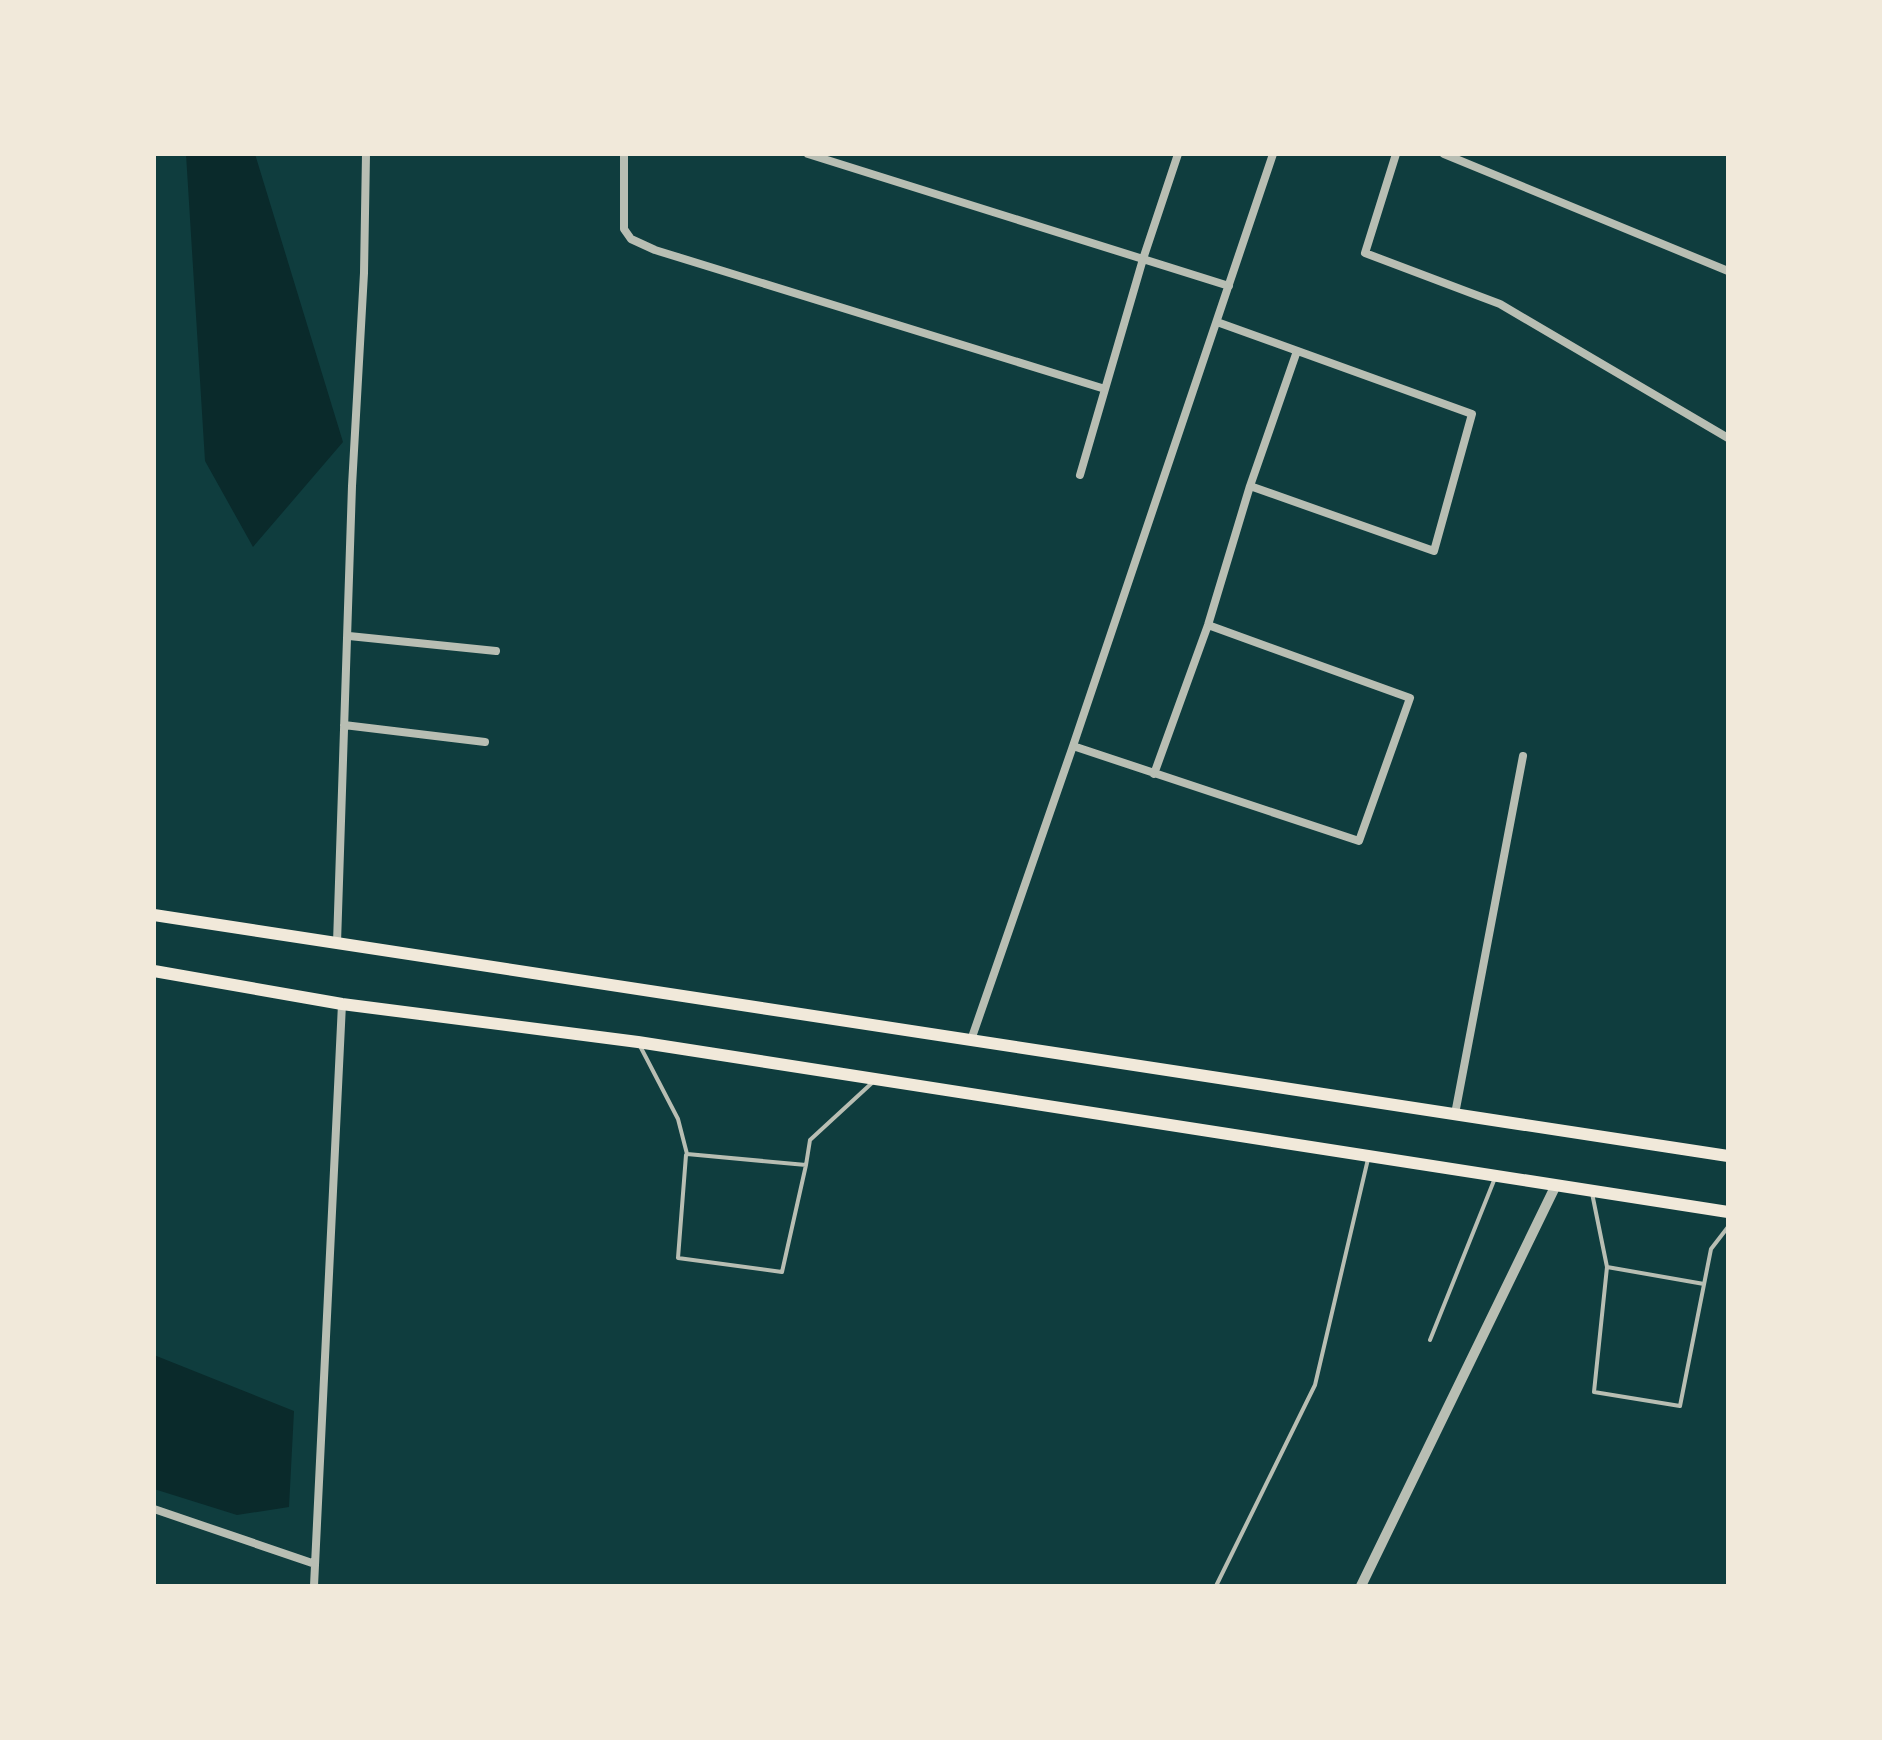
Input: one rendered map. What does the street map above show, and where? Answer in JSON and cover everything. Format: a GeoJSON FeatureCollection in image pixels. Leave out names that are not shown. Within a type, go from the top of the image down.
{"type":"FeatureCollection","features":[{"type":"Feature","properties":{"kind":"main road"},"geometry":{"type":"LineString","coordinates":[[154,915],[1728,1156]]}},
{"type":"Feature","properties":{"kind":"main road"},"geometry":{"type":"LineString","coordinates":[[154,971],[342,1004],[638,1042],[1728,1212]]}},
{"type":"Feature","properties":{"kind":"street"},"geometry":{"type":"LineString","coordinates":[[337,943],[366,154]]}},
{"type":"Feature","properties":{"kind":"street"},"geometry":{"type":"LineString","coordinates":[[624,154],[624,229],[631,239],[655,250],[1105,389]]}},
{"type":"Feature","properties":{"kind":"street"},"geometry":{"type":"LineString","coordinates":[[808,154],[1229,286]]}},
{"type":"Feature","properties":{"kind":"street"},"geometry":{"type":"LineString","coordinates":[[1080,475],[1143,259],[1178,154]]}},
{"type":"Feature","properties":{"kind":"street"},"geometry":{"type":"LineString","coordinates":[[971,1040],[1273,154]]}},
{"type":"Feature","properties":{"kind":"street"},"geometry":{"type":"LineString","coordinates":[[1396,154],[1365,253],[1500,304],[1728,438]]}},
{"type":"Feature","properties":{"kind":"street"},"geometry":{"type":"LineString","coordinates":[[1444,154],[1728,271]]}},
{"type":"Feature","properties":{"kind":"street"},"geometry":{"type":"LineString","coordinates":[[1217,322],[1472,414],[1434,551],[1250,486]]}},
{"type":"Feature","properties":{"kind":"street"},"geometry":{"type":"LineString","coordinates":[[1154,774],[1208,625],[1250,486],[1297,351]]}},
{"type":"Feature","properties":{"kind":"street"},"geometry":{"type":"LineString","coordinates":[[1073,746],[1359,841],[1410,698],[1208,625]]}},
{"type":"Feature","properties":{"kind":"street"},"geometry":{"type":"LineString","coordinates":[[349,636],[496,651]]}},
{"type":"Feature","properties":{"kind":"street"},"geometry":{"type":"LineString","coordinates":[[344,725],[485,742]]}},
{"type":"Feature","properties":{"kind":"street"},"geometry":{"type":"LineString","coordinates":[[1455,1114],[1523,756]]}},
{"type":"Feature","properties":{"kind":"street"},"geometry":{"type":"LineString","coordinates":[[314,1586],[342,1004]]}},
{"type":"Feature","properties":{"kind":"street"},"geometry":{"type":"LineString","coordinates":[[1361,1586],[1556,1185]]}},
{"type":"Feature","properties":{"kind":"street"},"geometry":{"type":"LineString","coordinates":[[154,1509],[315,1564]]}},
{"type":"Feature","properties":{"kind":"lane"},"geometry":{"type":"LineString","coordinates":[[638,1042],[678,1119],[687,1154],[678,1258],[782,1272],[810,1140],[876,1079]]}},
{"type":"Feature","properties":{"kind":"lane"},"geometry":{"type":"LineString","coordinates":[[687,1154],[806,1165]]}},
{"type":"Feature","properties":{"kind":"lane"},"geometry":{"type":"LineString","coordinates":[[1216,1586],[1315,1385],[1369,1156]]}},
{"type":"Feature","properties":{"kind":"lane"},"geometry":{"type":"LineString","coordinates":[[1430,1340],[1495,1176]]}},
{"type":"Feature","properties":{"kind":"lane"},"geometry":{"type":"LineString","coordinates":[[1591,1191],[1607,1267],[1594,1392],[1680,1406],[1711,1249],[1728,1227]]}},
{"type":"Feature","properties":{"kind":"lane"},"geometry":{"type":"LineString","coordinates":[[1607,1267],[1704,1284]]}},
{"type":"Feature","properties":{"kind":"water"},"geometry":{"type":"Polygon","coordinates":[[[186,154],[255,154],[343,442],[253,547],[205,461],[186,154]]]}},
{"type":"Feature","properties":{"kind":"water"},"geometry":{"type":"Polygon","coordinates":[[[154,1355],[294,1411],[289,1507],[237,1515],[154,1489],[154,1355]]]}}]}
